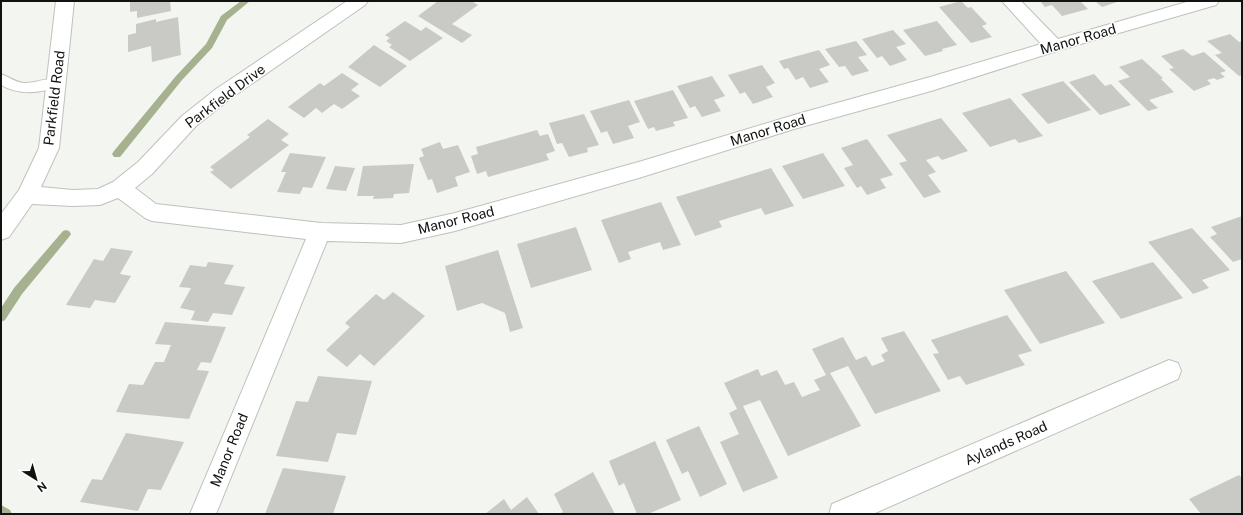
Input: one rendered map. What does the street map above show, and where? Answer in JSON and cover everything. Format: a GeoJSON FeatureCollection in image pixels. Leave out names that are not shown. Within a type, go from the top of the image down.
{"type":"FeatureCollection","features":[{"type":"Feature","properties":{"kind":"street","name":"Parkfield Road"},"geometry":{"type":"LineString","coordinates":[[1,231],[27,195],[49,148],[65,1]]}},
{"type":"Feature","properties":{"kind":"street","name":"Parkfield Drive"},"geometry":{"type":"LineString","coordinates":[[27,195],[73,198],[100,197],[120,188],[144,168],[189,121],[223,94],[359,1]]}},
{"type":"Feature","properties":{"kind":"street"},"geometry":{"type":"LineString","coordinates":[[1011,1],[1054,46]]}},
{"type":"Feature","properties":{"kind":"street","name":"Manor Road"},"geometry":{"type":"LineString","coordinates":[[120,188],[152,212],[321,232],[401,234],[455,222],[642,169],[794,122],[931,84],[1054,46],[1210,1]]}},
{"type":"Feature","properties":{"kind":"street","name":"Manor Road"},"geometry":{"type":"LineString","coordinates":[[203,514],[309,257],[321,232]]}},
{"type":"Feature","properties":{"kind":"street","name":"Aylands Road"},"geometry":{"type":"LineString","coordinates":[[842,514],[905,488],[1169,370]]}},
{"type":"Feature","properties":{"kind":"lane"},"geometry":{"type":"LineString","coordinates":[[1,79],[13,86],[27,89],[56,83]]}},
{"type":"Feature","properties":{"kind":"building"},"geometry":{"type":"Polygon","coordinates":[[[130,1],[170,1],[171,11],[137,18],[137,11],[130,12],[130,1]]]}},
{"type":"Feature","properties":{"kind":"building"},"geometry":{"type":"Polygon","coordinates":[[[438,1],[471,1],[478,5],[452,24],[472,35],[462,43],[418,16],[438,1]]]}},
{"type":"Feature","properties":{"kind":"building"},"geometry":{"type":"Polygon","coordinates":[[[961,1],[968,8],[971,7],[987,24],[982,26],[992,37],[971,43],[939,7],[961,1]]]}},
{"type":"Feature","properties":{"kind":"building"},"geometry":{"type":"Polygon","coordinates":[[[1040,1],[1080,1],[1088,9],[1062,16],[1052,5],[1045,7],[1040,1]]]}},
{"type":"Feature","properties":{"kind":"building"},"geometry":{"type":"Polygon","coordinates":[[[1095,1],[1116,1],[1117,2],[1102,7],[1095,1]]]}},
{"type":"Feature","properties":{"kind":"building"},"geometry":{"type":"Polygon","coordinates":[[[178,17],[181,55],[152,62],[151,46],[128,52],[128,35],[136,33],[136,24],[156,19],[156,22],[178,17]]]}},
{"type":"Feature","properties":{"kind":"building"},"geometry":{"type":"Polygon","coordinates":[[[405,21],[421,31],[426,27],[443,38],[410,61],[389,47],[392,45],[386,41],[390,38],[385,35],[405,21]]]}},
{"type":"Feature","properties":{"kind":"building"},"geometry":{"type":"Polygon","coordinates":[[[937,21],[957,45],[925,56],[903,30],[937,21]]]}},
{"type":"Feature","properties":{"kind":"building"},"geometry":{"type":"Polygon","coordinates":[[[893,30],[906,44],[896,47],[907,60],[890,66],[882,56],[877,58],[862,39],[893,30]]]}},
{"type":"Feature","properties":{"kind":"building"},"geometry":{"type":"Polygon","coordinates":[[[1230,34],[1239,42],[1242,41],[1242,75],[1239,76],[1215,55],[1222,53],[1207,41],[1230,34]]]}},
{"type":"Feature","properties":{"kind":"building"},"geometry":{"type":"Polygon","coordinates":[[[856,41],[867,55],[858,57],[869,71],[852,76],[845,66],[839,67],[825,49],[856,41]]]}},
{"type":"Feature","properties":{"kind":"building"},"geometry":{"type":"Polygon","coordinates":[[[374,45],[407,66],[380,87],[348,67],[374,45]]]}},
{"type":"Feature","properties":{"kind":"building"},"geometry":{"type":"Polygon","coordinates":[[[1183,49],[1192,56],[1204,52],[1226,71],[1220,73],[1225,77],[1217,80],[1214,78],[1207,80],[1211,84],[1194,91],[1169,69],[1174,68],[1161,56],[1183,49]]]}},
{"type":"Feature","properties":{"kind":"building"},"geometry":{"type":"Polygon","coordinates":[[[819,50],[830,65],[819,69],[829,82],[810,88],[803,77],[796,80],[788,68],[784,69],[779,61],[819,50]]]}},
{"type":"Feature","properties":{"kind":"building"},"geometry":{"type":"Polygon","coordinates":[[[1142,59],[1163,78],[1161,79],[1174,92],[1149,100],[1158,108],[1148,111],[1118,81],[1130,77],[1119,67],[1142,59]]]}},
{"type":"Feature","properties":{"kind":"building"},"geometry":{"type":"Polygon","coordinates":[[[762,65],[775,83],[766,87],[773,97],[753,104],[745,92],[740,94],[728,75],[762,65]]]}},
{"type":"Feature","properties":{"kind":"building"},"geometry":{"type":"Polygon","coordinates":[[[342,73],[359,84],[351,90],[360,96],[342,109],[334,104],[322,113],[316,108],[304,118],[288,107],[320,83],[324,86],[342,73]]]}},
{"type":"Feature","properties":{"kind":"building"},"geometry":{"type":"Polygon","coordinates":[[[1094,74],[1105,86],[1111,84],[1131,105],[1100,115],[1069,82],[1094,74]]]}},
{"type":"Feature","properties":{"kind":"building"},"geometry":{"type":"Polygon","coordinates":[[[712,76],[725,96],[714,100],[721,111],[702,117],[695,106],[690,108],[677,86],[712,76]]]}},
{"type":"Feature","properties":{"kind":"building"},"geometry":{"type":"Polygon","coordinates":[[[1063,81],[1091,110],[1048,124],[1021,94],[1063,81]]]}},
{"type":"Feature","properties":{"kind":"building"},"geometry":{"type":"Polygon","coordinates":[[[673,90],[688,118],[673,122],[675,126],[656,131],[654,127],[648,129],[634,101],[673,90]]]}},
{"type":"Feature","properties":{"kind":"building"},"geometry":{"type":"Polygon","coordinates":[[[1010,98],[1043,136],[1019,143],[1015,139],[990,147],[962,113],[1010,98]]]}},
{"type":"Feature","properties":{"kind":"building"},"geometry":{"type":"Polygon","coordinates":[[[629,100],[640,122],[628,126],[634,138],[613,144],[607,131],[601,133],[590,111],[629,100]]]}},
{"type":"Feature","properties":{"kind":"building"},"geometry":{"type":"Polygon","coordinates":[[[584,114],[599,145],[587,148],[588,152],[569,157],[562,143],[557,144],[549,123],[584,114]]]}},
{"type":"Feature","properties":{"kind":"building"},"geometry":{"type":"Polygon","coordinates":[[[941,118],[968,151],[942,160],[938,156],[926,160],[936,172],[928,175],[941,192],[924,198],[899,163],[907,161],[887,135],[941,118]]]}},
{"type":"Feature","properties":{"kind":"building"},"geometry":{"type":"Polygon","coordinates":[[[268,119],[289,134],[281,140],[289,145],[231,189],[210,172],[214,170],[210,167],[250,137],[247,135],[268,119]]]}},
{"type":"Feature","properties":{"kind":"building"},"geometry":{"type":"Polygon","coordinates":[[[537,130],[540,136],[548,134],[555,151],[546,154],[549,160],[488,177],[486,171],[477,174],[471,156],[478,154],[476,147],[537,130]]]}},
{"type":"Feature","properties":{"kind":"building"},"geometry":{"type":"Polygon","coordinates":[[[867,139],[893,175],[880,179],[886,188],[867,195],[861,186],[857,188],[844,168],[853,165],[841,148],[867,139]]]}},
{"type":"Feature","properties":{"kind":"building"},"geometry":{"type":"Polygon","coordinates":[[[440,142],[443,149],[458,145],[470,172],[455,177],[458,186],[437,193],[432,179],[428,180],[419,158],[424,156],[421,149],[440,142]]]}},
{"type":"Feature","properties":{"kind":"building"},"geometry":{"type":"Polygon","coordinates":[[[290,153],[326,157],[312,188],[303,187],[300,194],[277,192],[286,172],[281,172],[290,153]]]}},
{"type":"Feature","properties":{"kind":"building"},"geometry":{"type":"Polygon","coordinates":[[[823,153],[845,186],[803,199],[782,166],[823,153]]]}},
{"type":"Feature","properties":{"kind":"building"},"geometry":{"type":"Polygon","coordinates":[[[414,164],[409,193],[394,194],[393,198],[373,199],[374,196],[357,196],[363,166],[414,164]]]}},
{"type":"Feature","properties":{"kind":"building"},"geometry":{"type":"Polygon","coordinates":[[[335,166],[355,168],[346,191],[326,189],[335,166]]]}},
{"type":"Feature","properties":{"kind":"building"},"geometry":{"type":"Polygon","coordinates":[[[771,168],[794,206],[765,215],[761,208],[719,221],[722,227],[695,236],[676,197],[771,168]]]}},
{"type":"Feature","properties":{"kind":"building"},"geometry":{"type":"Polygon","coordinates":[[[661,202],[681,245],[663,250],[660,242],[628,252],[631,259],[619,263],[601,220],[661,202]]]}},
{"type":"Feature","properties":{"kind":"building"},"geometry":{"type":"Polygon","coordinates":[[[1242,216],[1242,259],[1233,262],[1210,237],[1217,234],[1211,227],[1242,216]]]}},
{"type":"Feature","properties":{"kind":"building"},"geometry":{"type":"Polygon","coordinates":[[[576,227],[592,270],[531,288],[517,244],[576,227]]]}},
{"type":"Feature","properties":{"kind":"building"},"geometry":{"type":"Polygon","coordinates":[[[1192,228],[1230,270],[1202,280],[1209,288],[1193,294],[1148,242],[1192,228]]]}},
{"type":"Feature","properties":{"kind":"building"},"geometry":{"type":"Polygon","coordinates":[[[111,248],[133,251],[120,274],[131,276],[115,303],[95,300],[90,308],[66,305],[94,259],[103,261],[111,248]]]}},
{"type":"Feature","properties":{"kind":"building"},"geometry":{"type":"Polygon","coordinates":[[[498,250],[523,328],[510,332],[505,313],[482,303],[457,311],[445,266],[498,250]]]}},
{"type":"Feature","properties":{"kind":"building"},"geometry":{"type":"Polygon","coordinates":[[[208,262],[234,265],[224,284],[245,287],[232,315],[213,313],[208,322],[191,320],[195,311],[180,308],[191,288],[179,287],[190,265],[206,267],[208,262]]]}},
{"type":"Feature","properties":{"kind":"building"},"geometry":{"type":"Polygon","coordinates":[[[1153,262],[1183,298],[1121,319],[1092,281],[1153,262]]]}},
{"type":"Feature","properties":{"kind":"building"},"geometry":{"type":"Polygon","coordinates":[[[1066,271],[1105,323],[1040,344],[1004,290],[1066,271]]]}},
{"type":"Feature","properties":{"kind":"building"},"geometry":{"type":"Polygon","coordinates":[[[393,292],[425,316],[374,366],[360,354],[347,367],[326,350],[350,327],[345,323],[376,294],[384,300],[393,292]]]}},
{"type":"Feature","properties":{"kind":"building"},"geometry":{"type":"Polygon","coordinates":[[[1007,315],[1032,351],[1018,355],[1025,365],[966,385],[960,376],[948,380],[933,354],[939,353],[931,340],[1007,315]]]}},
{"type":"Feature","properties":{"kind":"building"},"geometry":{"type":"Polygon","coordinates":[[[165,322],[226,327],[211,363],[201,362],[197,370],[209,371],[189,419],[116,412],[129,384],[143,385],[155,362],[164,362],[171,345],[155,344],[165,322]]]}},
{"type":"Feature","properties":{"kind":"building"},"geometry":{"type":"Polygon","coordinates":[[[904,331],[941,391],[875,414],[848,366],[830,373],[861,426],[788,456],[760,400],[743,406],[778,478],[743,492],[720,442],[739,434],[729,413],[737,409],[724,383],[758,369],[761,376],[777,370],[785,385],[794,382],[802,397],[820,390],[814,380],[826,375],[812,349],[843,337],[856,360],[866,356],[872,366],[885,361],[881,355],[888,351],[881,338],[904,331]]]}},
{"type":"Feature","properties":{"kind":"building"},"geometry":{"type":"Polygon","coordinates":[[[318,376],[372,381],[356,435],[337,433],[328,462],[276,456],[296,401],[308,402],[318,376]]]}},
{"type":"Feature","properties":{"kind":"building"},"geometry":{"type":"Polygon","coordinates":[[[699,426],[727,484],[700,497],[688,471],[682,474],[666,440],[699,426]]]}},
{"type":"Feature","properties":{"kind":"building"},"geometry":{"type":"Polygon","coordinates":[[[126,433],[184,442],[161,490],[148,489],[138,511],[80,502],[92,479],[102,480],[126,433]]]}},
{"type":"Feature","properties":{"kind":"building"},"geometry":{"type":"Polygon","coordinates":[[[655,441],[681,500],[648,514],[637,514],[624,483],[619,486],[609,461],[655,441]]]}},
{"type":"Feature","properties":{"kind":"building"},"geometry":{"type":"Polygon","coordinates":[[[283,468],[346,476],[333,514],[265,514],[283,468]]]}},
{"type":"Feature","properties":{"kind":"building"},"geometry":{"type":"Polygon","coordinates":[[[593,472],[615,514],[559,514],[563,512],[554,494],[593,472]]]}},
{"type":"Feature","properties":{"kind":"building"},"geometry":{"type":"Polygon","coordinates":[[[1239,475],[1242,478],[1242,514],[1201,514],[1189,499],[1239,475]]]}},
{"type":"Feature","properties":{"kind":"building"},"geometry":{"type":"Polygon","coordinates":[[[527,497],[539,514],[485,514],[504,499],[511,510],[527,497]]]}},
{"type":"Feature","properties":{"kind":"waterway"},"geometry":{"type":"LineString","coordinates":[[117,154],[179,78],[209,46],[224,18],[246,1]]}},
{"type":"Feature","properties":{"kind":"waterway"},"geometry":{"type":"LineString","coordinates":[[1,317],[18,291],[66,234]]}},
{"type":"Feature","properties":{"kind":"waterway"},"geometry":{"type":"LineString","coordinates":[[1,511],[6,514]]}}]}
